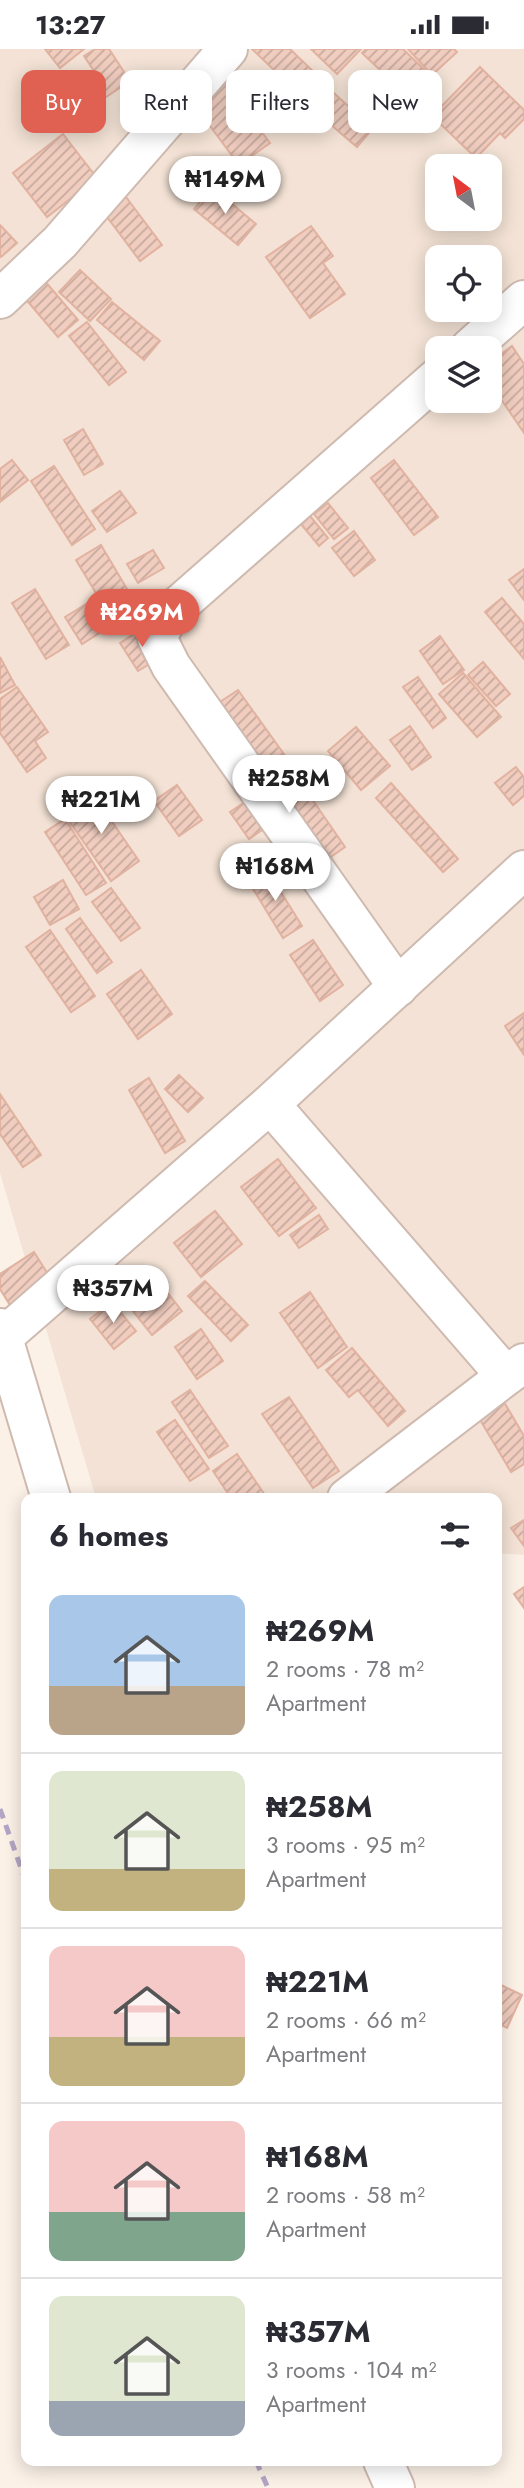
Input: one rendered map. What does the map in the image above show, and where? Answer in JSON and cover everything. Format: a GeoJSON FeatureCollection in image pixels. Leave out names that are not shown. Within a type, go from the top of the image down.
{"type":"FeatureCollection","features":[{"type":"Feature","properties":{"kind":"street"},"geometry":{"type":"LineString","coordinates":[[0,299],[60,242],[228,49]]}},
{"type":"Feature","properties":{"kind":"street"},"geometry":{"type":"LineString","coordinates":[[484,336],[524,300]]}},
{"type":"Feature","properties":{"kind":"street"},"geometry":{"type":"LineString","coordinates":[[398,987],[179,677],[157,638],[170,613],[425,388]]}},
{"type":"Feature","properties":{"kind":"street"},"geometry":{"type":"LineString","coordinates":[[49,1493],[1,1332],[270,1104],[524,870]]}},
{"type":"Feature","properties":{"kind":"street"},"geometry":{"type":"LineString","coordinates":[[270,1104],[515,1370],[354,1493]]}},
{"type":"Feature","properties":{"kind":"street"},"geometry":{"type":"LineString","coordinates":[[385,2466],[395,2488]]}},
{"type":"Feature","properties":{"kind":"shaded area"},"geometry":{"type":"Polygon","coordinates":[[[0,49],[524,49],[524,1555],[502,1553],[502,1493],[95,1493],[0,1173],[0,49]]]}},
{"type":"Feature","properties":{"kind":"building"},"geometry":{"type":"Polygon","coordinates":[[[45,49],[84,49],[60,68],[45,49]]]}},
{"type":"Feature","properties":{"kind":"building"},"geometry":{"type":"Polygon","coordinates":[[[95,49],[109,49],[123,70],[120,70],[120,88],[106,97],[106,70],[93,70],[84,56],[95,49]]]}},
{"type":"Feature","properties":{"kind":"building"},"geometry":{"type":"Polygon","coordinates":[[[252,49],[290,49],[312,70],[274,70],[252,49]]]}},
{"type":"Feature","properties":{"kind":"building"},"geometry":{"type":"Polygon","coordinates":[[[311,49],[361,49],[337,74],[311,49]]]}},
{"type":"Feature","properties":{"kind":"building"},"geometry":{"type":"Polygon","coordinates":[[[366,49],[403,49],[425,70],[380,70],[362,53],[366,49]]]}},
{"type":"Feature","properties":{"kind":"building"},"geometry":{"type":"Polygon","coordinates":[[[408,49],[454,49],[457,52],[437,70],[427,70],[408,49]]]}},
{"type":"Feature","properties":{"kind":"building"},"geometry":{"type":"Polygon","coordinates":[[[480,67],[524,110],[524,119],[505,138],[500,133],[480,154],[472,154],[442,126],[442,106],[480,67]]]}},
{"type":"Feature","properties":{"kind":"building"},"geometry":{"type":"Polygon","coordinates":[[[224,81],[226,84],[226,133],[263,133],[270,143],[239,165],[212,129],[212,90],[224,81]]]}},
{"type":"Feature","properties":{"kind":"building"},"geometry":{"type":"Polygon","coordinates":[[[334,93],[348,106],[348,133],[369,133],[357,147],[334,127],[334,93]]]}},
{"type":"Feature","properties":{"kind":"building"},"geometry":{"type":"Polygon","coordinates":[[[63,134],[97,178],[47,217],[13,173],[63,134]]]}},
{"type":"Feature","properties":{"kind":"building"},"geometry":{"type":"Polygon","coordinates":[[[212,187],[256,224],[238,245],[194,209],[212,187]]]}},
{"type":"Feature","properties":{"kind":"building"},"geometry":{"type":"Polygon","coordinates":[[[123,193],[162,245],[140,261],[101,209],[123,193]]]}},
{"type":"Feature","properties":{"kind":"building"},"geometry":{"type":"Polygon","coordinates":[[[0,225],[17,243],[1,257],[0,255],[0,225]]]}},
{"type":"Feature","properties":{"kind":"building"},"geometry":{"type":"Polygon","coordinates":[[[311,226],[333,256],[323,263],[345,294],[310,318],[266,257],[311,226]]]}},
{"type":"Feature","properties":{"kind":"building"},"geometry":{"type":"Polygon","coordinates":[[[80,270],[111,299],[90,321],[59,292],[80,270]]]}},
{"type":"Feature","properties":{"kind":"building"},"geometry":{"type":"Polygon","coordinates":[[[38,273],[78,320],[58,337],[18,290],[38,273]]]}},
{"type":"Feature","properties":{"kind":"building"},"geometry":{"type":"Polygon","coordinates":[[[112,302],[160,341],[144,360],[97,320],[112,302]]]}},
{"type":"Feature","properties":{"kind":"building"},"geometry":{"type":"Polygon","coordinates":[[[87,322],[126,372],[109,385],[69,336],[87,322]]]}},
{"type":"Feature","properties":{"kind":"building"},"geometry":{"type":"Polygon","coordinates":[[[512,346],[524,364],[524,433],[502,401],[502,353],[512,346]]]}},
{"type":"Feature","properties":{"kind":"building"},"geometry":{"type":"Polygon","coordinates":[[[83,429],[103,464],[84,475],[64,440],[83,429]]]}},
{"type":"Feature","properties":{"kind":"building"},"geometry":{"type":"Polygon","coordinates":[[[12,460],[28,480],[0,502],[0,469],[12,460]]]}},
{"type":"Feature","properties":{"kind":"building"},"geometry":{"type":"Polygon","coordinates":[[[394,460],[438,517],[414,535],[371,478],[394,460]]]}},
{"type":"Feature","properties":{"kind":"building"},"geometry":{"type":"Polygon","coordinates":[[[54,466],[95,529],[72,545],[31,481],[54,466]]]}},
{"type":"Feature","properties":{"kind":"building"},"geometry":{"type":"Polygon","coordinates":[[[120,491],[136,513],[107,532],[92,511],[120,491]]]}},
{"type":"Feature","properties":{"kind":"building"},"geometry":{"type":"Polygon","coordinates":[[[328,503],[348,528],[334,539],[314,514],[328,503]]]}},
{"type":"Feature","properties":{"kind":"building"},"geometry":{"type":"Polygon","coordinates":[[[310,516],[328,538],[319,546],[301,524],[310,516]]]}},
{"type":"Feature","properties":{"kind":"building"},"geometry":{"type":"Polygon","coordinates":[[[354,531],[375,560],[354,576],[332,548],[354,531]]]}},
{"type":"Feature","properties":{"kind":"building"},"geometry":{"type":"Polygon","coordinates":[[[101,545],[140,611],[116,626],[76,560],[101,545]]]}},
{"type":"Feature","properties":{"kind":"building"},"geometry":{"type":"Polygon","coordinates":[[[153,550],[164,568],[138,583],[127,564],[153,550]]]}},
{"type":"Feature","properties":{"kind":"building"},"geometry":{"type":"Polygon","coordinates":[[[524,569],[524,600],[509,580],[524,569]]]}},
{"type":"Feature","properties":{"kind":"building"},"geometry":{"type":"Polygon","coordinates":[[[35,589],[69,645],[46,659],[12,603],[35,589]]]}},
{"type":"Feature","properties":{"kind":"building"},"geometry":{"type":"Polygon","coordinates":[[[98,597],[114,624],[82,644],[65,617],[98,597]]]}},
{"type":"Feature","properties":{"kind":"building"},"geometry":{"type":"Polygon","coordinates":[[[502,598],[524,624],[524,659],[485,612],[502,598]]]}},
{"type":"Feature","properties":{"kind":"building"},"geometry":{"type":"Polygon","coordinates":[[[145,627],[163,656],[138,671],[120,643],[145,627]]]}},
{"type":"Feature","properties":{"kind":"building"},"geometry":{"type":"Polygon","coordinates":[[[440,636],[464,670],[443,684],[420,651],[440,636]]]}},
{"type":"Feature","properties":{"kind":"building"},"geometry":{"type":"Polygon","coordinates":[[[0,657],[15,685],[0,693],[0,657]]]}},
{"type":"Feature","properties":{"kind":"building"},"geometry":{"type":"Polygon","coordinates":[[[483,662],[510,694],[496,706],[468,675],[483,662]]]}},
{"type":"Feature","properties":{"kind":"building"},"geometry":{"type":"Polygon","coordinates":[[[463,673],[501,717],[477,737],[439,694],[463,673]]]}},
{"type":"Feature","properties":{"kind":"building"},"geometry":{"type":"Polygon","coordinates":[[[418,677],[446,718],[433,728],[403,687],[418,677]]]}},
{"type":"Feature","properties":{"kind":"building"},"geometry":{"type":"Polygon","coordinates":[[[17,687],[48,732],[35,741],[46,758],[27,772],[0,733],[0,699],[17,687]]]}},
{"type":"Feature","properties":{"kind":"building"},"geometry":{"type":"Polygon","coordinates":[[[238,690],[286,757],[241,789],[220,702],[238,690]]]}},
{"type":"Feature","properties":{"kind":"building"},"geometry":{"type":"Polygon","coordinates":[[[410,726],[431,757],[412,770],[390,740],[410,726]]]}},
{"type":"Feature","properties":{"kind":"building"},"geometry":{"type":"Polygon","coordinates":[[[356,727],[390,766],[361,790],[328,751],[356,727]]]}},
{"type":"Feature","properties":{"kind":"building"},"geometry":{"type":"Polygon","coordinates":[[[516,767],[524,777],[524,796],[513,805],[495,783],[516,767]]]}},
{"type":"Feature","properties":{"kind":"building"},"geometry":{"type":"Polygon","coordinates":[[[292,770],[345,847],[322,863],[287,813],[249,839],[230,812],[292,770]]]}},
{"type":"Feature","properties":{"kind":"building"},"geometry":{"type":"Polygon","coordinates":[[[391,783],[458,859],[443,872],[376,798],[391,783]]]}},
{"type":"Feature","properties":{"kind":"building"},"geometry":{"type":"Polygon","coordinates":[[[177,785],[202,820],[179,836],[154,801],[177,785]]]}},
{"type":"Feature","properties":{"kind":"building"},"geometry":{"type":"Polygon","coordinates":[[[91,791],[139,861],[111,881],[62,811],[91,791]]]}},
{"type":"Feature","properties":{"kind":"building"},"geometry":{"type":"Polygon","coordinates":[[[65,819],[106,883],[86,895],[45,832],[65,819]]]}},
{"type":"Feature","properties":{"kind":"building"},"geometry":{"type":"Polygon","coordinates":[[[266,868],[302,926],[283,938],[247,879],[266,868]]]}},
{"type":"Feature","properties":{"kind":"building"},"geometry":{"type":"Polygon","coordinates":[[[63,880],[79,909],[50,925],[34,897],[63,880]]]}},
{"type":"Feature","properties":{"kind":"building"},"geometry":{"type":"Polygon","coordinates":[[[111,888],[140,928],[121,941],[92,902],[111,888]]]}},
{"type":"Feature","properties":{"kind":"building"},"geometry":{"type":"Polygon","coordinates":[[[80,918],[112,962],[97,973],[66,929],[80,918]]]}},
{"type":"Feature","properties":{"kind":"building"},"geometry":{"type":"Polygon","coordinates":[[[50,930],[95,996],[71,1012],[26,947],[50,930]]]}},
{"type":"Feature","properties":{"kind":"building"},"geometry":{"type":"Polygon","coordinates":[[[313,940],[343,985],[320,1001],[290,955],[313,940]]]}},
{"type":"Feature","properties":{"kind":"building"},"geometry":{"type":"Polygon","coordinates":[[[141,970],[172,1014],[138,1039],[107,994],[141,970]]]}},
{"type":"Feature","properties":{"kind":"building"},"geometry":{"type":"Polygon","coordinates":[[[524,1013],[524,1055],[505,1026],[524,1013]]]}},
{"type":"Feature","properties":{"kind":"building"},"geometry":{"type":"Polygon","coordinates":[[[179,1075],[203,1098],[188,1112],[165,1089],[179,1075]]]}},
{"type":"Feature","properties":{"kind":"building"},"geometry":{"type":"Polygon","coordinates":[[[149,1078],[185,1141],[165,1153],[129,1090],[149,1078]]]}},
{"type":"Feature","properties":{"kind":"building"},"geometry":{"type":"Polygon","coordinates":[[[0,1094],[41,1155],[23,1167],[0,1134],[0,1094]]]}},
{"type":"Feature","properties":{"kind":"building"},"geometry":{"type":"Polygon","coordinates":[[[278,1159],[316,1208],[279,1236],[241,1187],[278,1159]]]}},
{"type":"Feature","properties":{"kind":"building"},"geometry":{"type":"Polygon","coordinates":[[[215,1211],[242,1244],[201,1277],[174,1243],[215,1211]]]}},
{"type":"Feature","properties":{"kind":"building"},"geometry":{"type":"Polygon","coordinates":[[[319,1215],[328,1229],[299,1248],[290,1235],[319,1215]]]}},
{"type":"Feature","properties":{"kind":"building"},"geometry":{"type":"Polygon","coordinates":[[[34,1252],[51,1279],[10,1305],[0,1289],[0,1274],[34,1252]]]}},
{"type":"Feature","properties":{"kind":"building"},"geometry":{"type":"Polygon","coordinates":[[[147,1267],[182,1311],[152,1335],[117,1291],[147,1267]]]}},
{"type":"Feature","properties":{"kind":"building"},"geometry":{"type":"Polygon","coordinates":[[[205,1281],[248,1325],[231,1341],[188,1296],[205,1281]]]}},
{"type":"Feature","properties":{"kind":"building"},"geometry":{"type":"Polygon","coordinates":[[[310,1292],[347,1347],[318,1368],[280,1313],[310,1292]]]}},
{"type":"Feature","properties":{"kind":"building"},"geometry":{"type":"Polygon","coordinates":[[[112,1302],[136,1331],[114,1349],[90,1319],[112,1302]]]}},
{"type":"Feature","properties":{"kind":"building"},"geometry":{"type":"Polygon","coordinates":[[[201,1329],[223,1361],[197,1379],[175,1347],[201,1329]]]}},
{"type":"Feature","properties":{"kind":"building"},"geometry":{"type":"Polygon","coordinates":[[[352,1348],[405,1411],[388,1426],[358,1390],[349,1397],[326,1370],[352,1348]]]}},
{"type":"Feature","properties":{"kind":"building"},"geometry":{"type":"Polygon","coordinates":[[[190,1390],[228,1446],[209,1458],[172,1402],[190,1390]]]}},
{"type":"Feature","properties":{"kind":"building"},"geometry":{"type":"Polygon","coordinates":[[[289,1397],[339,1471],[313,1488],[262,1414],[289,1397]]]}},
{"type":"Feature","properties":{"kind":"building"},"geometry":{"type":"Polygon","coordinates":[[[504,1402],[524,1436],[524,1464],[511,1472],[479,1418],[504,1402]]]}},
{"type":"Feature","properties":{"kind":"building"},"geometry":{"type":"Polygon","coordinates":[[[175,1420],[209,1469],[190,1481],[157,1432],[175,1420]]]}},
{"type":"Feature","properties":{"kind":"building"},"geometry":{"type":"Polygon","coordinates":[[[237,1454],[264,1493],[228,1493],[213,1471],[237,1454]]]}},
{"type":"Feature","properties":{"kind":"building"},"geometry":{"type":"Polygon","coordinates":[[[524,1520],[524,1546],[511,1528],[524,1520]]]}},
{"type":"Feature","properties":{"kind":"building"},"geometry":{"type":"Polygon","coordinates":[[[524,1587],[524,1608],[514,1594],[524,1587]]]}},
{"type":"Feature","properties":{"kind":"building"},"geometry":{"type":"Polygon","coordinates":[[[502,1985],[522,1995],[507,2028],[502,2026],[502,1985]]]}},
{"type":"Feature","properties":{"kind":"railway"},"geometry":{"type":"LineString","coordinates":[[0,1809],[21,1868]]}},
{"type":"Feature","properties":{"kind":"railway"},"geometry":{"type":"LineString","coordinates":[[258,2466],[268,2488]]}}]}
